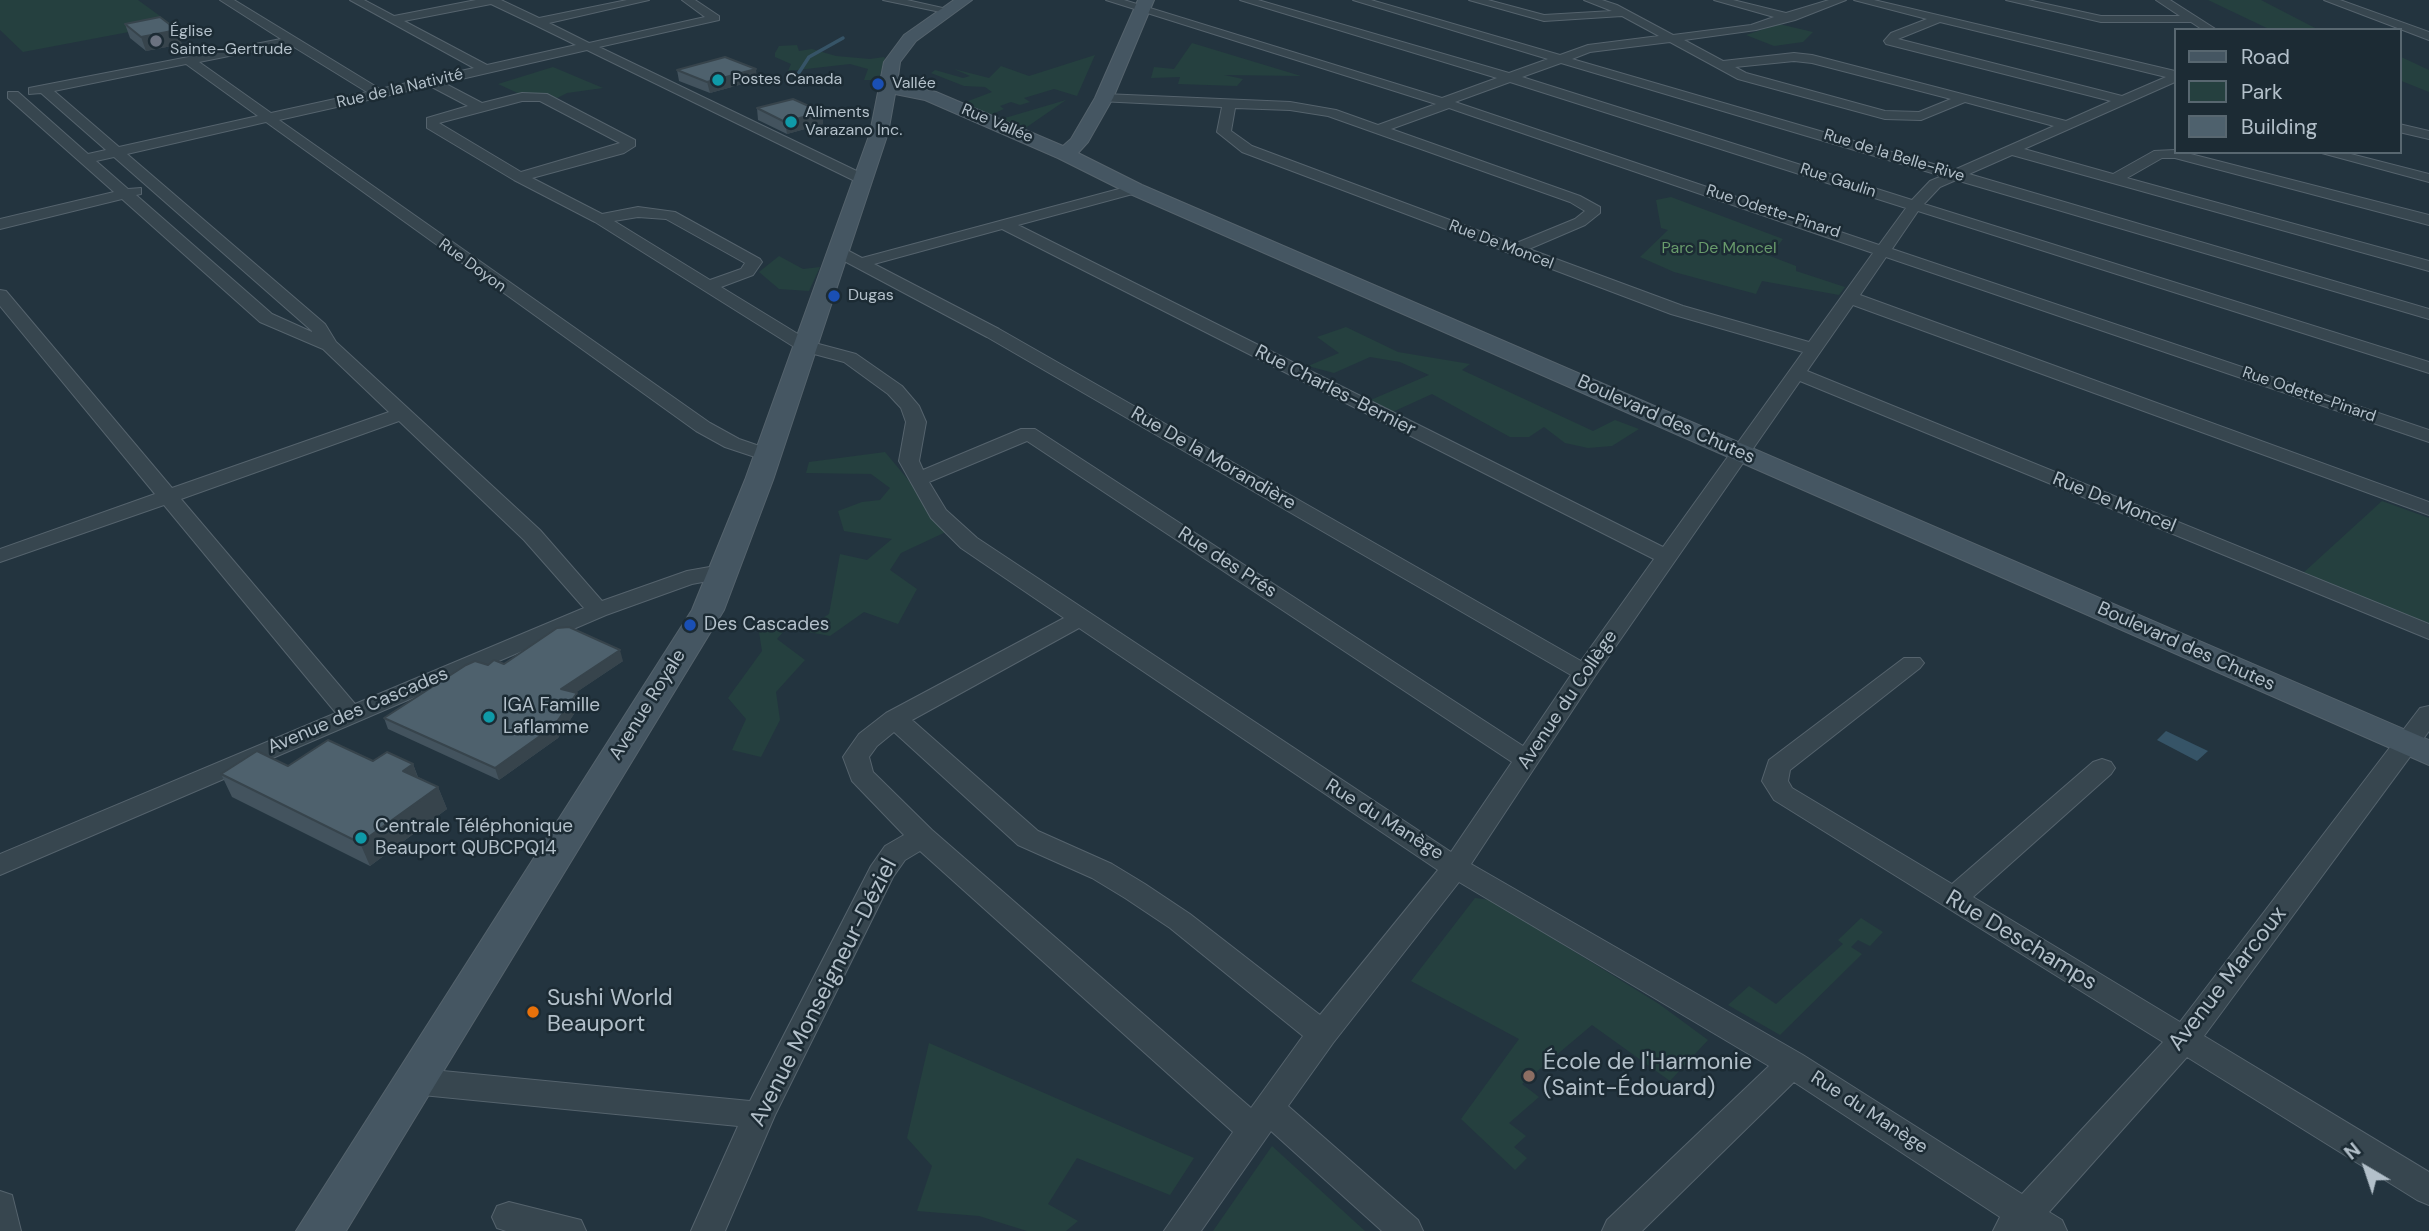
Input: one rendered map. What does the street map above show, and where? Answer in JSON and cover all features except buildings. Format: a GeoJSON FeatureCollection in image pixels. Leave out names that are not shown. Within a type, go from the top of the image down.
{"type":"FeatureCollection","features":[{"type":"Feature","properties":{"kind":"street"},"geometry":{"type":"LineString","coordinates":[[226,0],[379,94]]}},
{"type":"Feature","properties":{"kind":"street"},"geometry":{"type":"LineString","coordinates":[[356,0],[486,70]]}},
{"type":"Feature","properties":{"kind":"street"},"geometry":{"type":"LineString","coordinates":[[392,20],[492,0],[862,179]]}},
{"type":"Feature","properties":{"kind":"street"},"geometry":{"type":"LineString","coordinates":[[537,22],[643,0]]}},
{"type":"Feature","properties":{"kind":"street","name":"Rue de la Nativité"},"geometry":{"type":"LineString","coordinates":[[85,159],[715,18],[688,0]]}},
{"type":"Feature","properties":{"kind":"street"},"geometry":{"type":"LineString","coordinates":[[889,0],[957,5]]}},
{"type":"Feature","properties":{"kind":"street","name":"Rue Odette-Pinard"},"geometry":{"type":"LineString","coordinates":[[1112,0],[1144,5],[1446,103],[1884,249],[2429,436]]}},
{"type":"Feature","properties":{"kind":"street","name":"Rue Gaulin"},"geometry":{"type":"LineString","coordinates":[[1246,0],[1508,77],[2429,368]]}},
{"type":"Feature","properties":{"kind":"street","name":"Rue de la Belle-Rive"},"geometry":{"type":"LineString","coordinates":[[1359,0],[1562,57],[2429,314]]}},
{"type":"Feature","properties":{"kind":"street"},"geometry":{"type":"LineString","coordinates":[[1475,0],[1544,18],[1625,13]]}},
{"type":"Feature","properties":{"kind":"street"},"geometry":{"type":"LineString","coordinates":[[1590,0],[1625,13],[1749,78],[1898,118],[1921,116],[1964,98]]}},
{"type":"Feature","properties":{"kind":"street"},"geometry":{"type":"LineString","coordinates":[[1720,0],[1791,18]]}},
{"type":"Feature","properties":{"kind":"street"},"geometry":{"type":"LineString","coordinates":[[1380,130],[1562,57],[1601,46],[1752,29],[1840,0]]}},
{"type":"Feature","properties":{"kind":"street"},"geometry":{"type":"LineString","coordinates":[[1860,0],[2174,76]]}},
{"type":"Feature","properties":{"kind":"street"},"geometry":{"type":"LineString","coordinates":[[2012,0],[2102,19],[2193,19]]}},
{"type":"Feature","properties":{"kind":"street"},"geometry":{"type":"LineString","coordinates":[[2031,0],[2123,20]]}},
{"type":"Feature","properties":{"kind":"street"},"geometry":{"type":"LineString","coordinates":[[2162,0],[2208,28]]}},
{"type":"Feature","properties":{"kind":"street"},"geometry":{"type":"LineString","coordinates":[[2330,0],[2429,36]]}},
{"type":"Feature","properties":{"kind":"street","name":"Avenue Royale"},"geometry":{"type":"LineString","coordinates":[[320,1231],[708,610],[805,346],[849,258],[862,179],[879,133],[892,62],[910,38],[957,5]]}},
{"type":"Feature","properties":{"kind":"street"},"geometry":{"type":"LineString","coordinates":[[1065,154],[1078,142],[1104,98],[1144,5]]}},
{"type":"Feature","properties":{"kind":"street"},"geometry":{"type":"LineString","coordinates":[[1938,19],[1895,35],[1890,41],[2124,100]]}},
{"type":"Feature","properties":{"kind":"street"},"geometry":{"type":"LineString","coordinates":[[7,96],[291,40]]}},
{"type":"Feature","properties":{"kind":"street"},"geometry":{"type":"LineString","coordinates":[[1721,65],[1804,57],[2067,125]]}},
{"type":"Feature","properties":{"kind":"street","name":"Rue Doyon"},"geometry":{"type":"LineString","coordinates":[[188,60],[554,324],[703,427],[732,443],[767,455]]}},
{"type":"Feature","properties":{"kind":"street","name":"Avenue du Collège"},"geometry":{"type":"LineString","coordinates":[[1181,1231],[1322,1034],[1456,866],[1585,673],[1799,374],[1813,349],[1914,205],[1935,184],[2174,76]]}},
{"type":"Feature","properties":{"kind":"street"},"geometry":{"type":"LineString","coordinates":[[433,82],[480,107]]}},
{"type":"Feature","properties":{"kind":"street","name":"Rue Vallée"},"geometry":{"type":"LineString","coordinates":[[888,87],[930,96],[1065,154]]}},
{"type":"Feature","properties":{"kind":"street"},"geometry":{"type":"LineString","coordinates":[[44,89],[320,328],[328,345]]}},
{"type":"Feature","properties":{"kind":"street"},"geometry":{"type":"LineString","coordinates":[[7,96],[85,159],[266,318],[328,345],[532,535],[598,610]]}},
{"type":"Feature","properties":{"kind":"street"},"geometry":{"type":"LineString","coordinates":[[519,177],[619,150],[630,143],[542,97],[522,97],[432,121],[432,125],[519,177],[600,219],[711,285],[805,346]]}},
{"type":"Feature","properties":{"kind":"street"},"geometry":{"type":"LineString","coordinates":[[1104,98],[1311,109],[1380,130],[1575,199],[1595,210],[1580,222],[1513,250]]}},
{"type":"Feature","properties":{"kind":"street","name":"Rue De Moncel"},"geometry":{"type":"LineString","coordinates":[[1229,104],[1224,132],[1247,149],[1677,310],[1813,349]]}},
{"type":"Feature","properties":{"kind":"street"},"geometry":{"type":"LineString","coordinates":[[2401,128],[2429,135]]}},
{"type":"Feature","properties":{"kind":"street"},"geometry":{"type":"LineString","coordinates":[[2011,150],[2429,266]]}},
{"type":"Feature","properties":{"kind":"street","name":"Boulevard des Chutes"},"geometry":{"type":"LineString","coordinates":[[1065,154],[1135,189],[2418,748]]}},
{"type":"Feature","properties":{"kind":"street"},"geometry":{"type":"LineString","coordinates":[[2113,179],[2159,154],[2175,154],[2429,220]]}},
{"type":"Feature","properties":{"kind":"street"},"geometry":{"type":"LineString","coordinates":[[2333,154],[2429,178]]}},
{"type":"Feature","properties":{"kind":"street"},"geometry":{"type":"LineString","coordinates":[[0,224],[155,187]]}},
{"type":"Feature","properties":{"kind":"street"},"geometry":{"type":"LineString","coordinates":[[849,258],[1003,224],[1135,189]]}},
{"type":"Feature","properties":{"kind":"street"},"geometry":{"type":"LineString","coordinates":[[600,219],[638,212],[670,215],[754,262],[747,272],[711,285]]}},
{"type":"Feature","properties":{"kind":"street","name":"Rue Charles-Bernier"},"geometry":{"type":"LineString","coordinates":[[1003,224],[1667,557]]}},
{"type":"Feature","properties":{"kind":"street","name":"Rue De la Morandière"},"geometry":{"type":"LineString","coordinates":[[849,258],[993,333],[1585,673]]}},
{"type":"Feature","properties":{"kind":"street"},"geometry":{"type":"LineString","coordinates":[[0,295],[350,713]]}},
{"type":"Feature","properties":{"kind":"street"},"geometry":{"type":"LineString","coordinates":[[1851,298],[2429,509]]}},
{"type":"Feature","properties":{"kind":"street","name":"Rue du Manège"},"geometry":{"type":"LineString","coordinates":[[805,346],[850,358],[888,384],[910,406],[916,422],[909,461],[917,480],[938,514],[969,543],[1417,845],[1792,1064],[2017,1222],[2050,1231]]}},
{"type":"Feature","properties":{"kind":"street","name":"Rue De Moncel"},"geometry":{"type":"LineString","coordinates":[[1799,374],[2429,632]]}},
{"type":"Feature","properties":{"kind":"street"},"geometry":{"type":"LineString","coordinates":[[0,556],[403,413]]}},
{"type":"Feature","properties":{"kind":"street","name":"Rue des Prés"},"geometry":{"type":"LineString","coordinates":[[917,480],[1028,433],[1527,760]]}},
{"type":"Feature","properties":{"kind":"street","name":"Avenue des Cascades"},"geometry":{"type":"LineString","coordinates":[[0,865],[350,713],[598,610],[687,578],[721,572]]}},
{"type":"Feature","properties":{"kind":"street"},"geometry":{"type":"LineString","coordinates":[[1079,619],[895,719],[868,740],[856,757],[860,775],[922,837],[1261,1120],[1406,1231]]}},
{"type":"Feature","properties":{"kind":"street","name":"Rue Deschamps"},"geometry":{"type":"LineString","coordinates":[[1912,663],[1778,766],[1775,781],[1783,794],[2429,1190]]}},
{"type":"Feature","properties":{"kind":"street","name":"Avenue Marcoux"},"geometry":{"type":"LineString","coordinates":[[2017,1222],[2183,1040],[2418,748],[2429,714]]}},
{"type":"Feature","properties":{"kind":"street"},"geometry":{"type":"LineString","coordinates":[[895,719],[1028,838],[1102,872],[1169,914],[1322,1034]]}},
{"type":"Feature","properties":{"kind":"street"},"geometry":{"type":"LineString","coordinates":[[1953,899],[2102,768]]}},
{"type":"Feature","properties":{"kind":"street","name":"Avenue Monseigneur-Déziel"},"geometry":{"type":"LineString","coordinates":[[708,1231],[759,1115],[881,873],[895,853],[922,837]]}},
{"type":"Feature","properties":{"kind":"street"},"geometry":{"type":"LineString","coordinates":[[1619,1231],[1792,1064]]}},
{"type":"Feature","properties":{"kind":"street"},"geometry":{"type":"LineString","coordinates":[[412,1081],[759,1115]]}},
{"type":"Feature","properties":{"kind":"street"},"geometry":{"type":"LineString","coordinates":[[0,1206],[4,1231]]}},
{"type":"Feature","properties":{"kind":"street"},"geometry":{"type":"LineString","coordinates":[[509,1217],[569,1231]]}},
{"type":"Feature","properties":{"kind":"green space"},"geometry":{"type":"Polygon","coordinates":[[[0,0],[138,0],[171,24],[23,52],[0,30],[0,0]]]}},
{"type":"Feature","properties":{"kind":"green space"},"geometry":{"type":"Polygon","coordinates":[[[2208,0],[2261,0],[2315,28],[2267,28],[2208,0]]]}},
{"type":"Feature","properties":{"kind":"green space"},"geometry":{"type":"Polygon","coordinates":[[[1779,24],[1813,32],[1803,42],[1774,46],[1746,35],[1779,24]]]}},
{"type":"Feature","properties":{"kind":"green space"},"geometry":{"type":"Polygon","coordinates":[[[1192,43],[1301,76],[1224,75],[1243,79],[1237,86],[1178,84],[1180,77],[1151,78],[1154,67],[1174,69],[1192,43]]]}},
{"type":"Feature","properties":{"kind":"green space"},"geometry":{"type":"Polygon","coordinates":[[[797,45],[799,51],[812,49],[836,56],[870,59],[884,57],[886,60],[878,80],[864,80],[868,69],[850,64],[788,71],[791,64],[775,57],[775,53],[779,46],[797,45]]]}},
{"type":"Feature","properties":{"kind":"green space"},"geometry":{"type":"Polygon","coordinates":[[[1095,55],[1077,96],[1054,89],[1024,98],[1030,102],[1020,105],[1011,102],[1000,106],[1004,109],[990,115],[963,103],[992,92],[985,87],[964,86],[931,73],[935,70],[963,78],[970,76],[954,69],[989,78],[1001,66],[1029,76],[1095,55]]]}},
{"type":"Feature","properties":{"kind":"green space"},"geometry":{"type":"Polygon","coordinates":[[[2401,57],[2429,70],[2429,92],[2401,81],[2401,57]]]}},
{"type":"Feature","properties":{"kind":"green space"},"geometry":{"type":"Polygon","coordinates":[[[553,67],[603,88],[567,93],[557,98],[522,95],[498,84],[553,67]]]}},
{"type":"Feature","properties":{"kind":"green space"},"geometry":{"type":"Polygon","coordinates":[[[1066,100],[1024,129],[998,120],[1066,100]]]}},
{"type":"Feature","properties":{"kind":"green space","name":"Parc De Moncel"},"geometry":{"type":"Polygon","coordinates":[[[1671,197],[1783,239],[1770,256],[1796,266],[1796,271],[1845,287],[1839,295],[1762,281],[1756,294],[1674,272],[1640,257],[1668,230],[1661,228],[1656,200],[1671,197]]]}},
{"type":"Feature","properties":{"kind":"green space"},"geometry":{"type":"Polygon","coordinates":[[[779,256],[803,269],[820,267],[809,291],[779,289],[759,272],[779,256]]]}},
{"type":"Feature","properties":{"kind":"green space"},"geometry":{"type":"Polygon","coordinates":[[[1346,327],[1398,352],[1470,364],[1462,370],[1593,431],[1615,420],[1639,429],[1612,446],[1588,448],[1565,443],[1544,427],[1529,437],[1510,437],[1432,394],[1386,415],[1366,402],[1429,375],[1400,362],[1370,357],[1334,373],[1308,366],[1339,353],[1317,337],[1346,327]]]}},
{"type":"Feature","properties":{"kind":"green space"},"geometry":{"type":"Polygon","coordinates":[[[885,452],[950,530],[901,553],[890,570],[917,589],[898,624],[864,612],[830,636],[803,631],[829,614],[840,554],[867,560],[892,539],[844,531],[838,511],[862,502],[880,500],[890,488],[871,474],[806,473],[809,462],[885,452]]]}},
{"type":"Feature","properties":{"kind":"green space"},"geometry":{"type":"Polygon","coordinates":[[[2382,501],[2429,518],[2429,625],[2302,574],[2382,501]]]}},
{"type":"Feature","properties":{"kind":"green space"},"geometry":{"type":"Polygon","coordinates":[[[758,626],[784,631],[777,639],[805,660],[776,692],[780,720],[761,757],[732,750],[746,719],[728,698],[762,651],[758,626]]]}},
{"type":"Feature","properties":{"kind":"green space"},"geometry":{"type":"Polygon","coordinates":[[[1475,898],[1491,900],[1659,1004],[1708,1040],[1670,1081],[1592,1025],[1522,1084],[1539,1097],[1509,1123],[1526,1136],[1514,1147],[1527,1158],[1515,1170],[1461,1119],[1519,1039],[1411,981],[1475,898]]]}},
{"type":"Feature","properties":{"kind":"green space"},"geometry":{"type":"Polygon","coordinates":[[[1861,918],[1883,932],[1870,946],[1858,940],[1851,947],[1862,954],[1780,1035],[1728,1005],[1749,986],[1776,1004],[1843,944],[1838,940],[1861,918]]]}},
{"type":"Feature","properties":{"kind":"green space"},"geometry":{"type":"Polygon","coordinates":[[[929,1043],[1194,1158],[1170,1195],[1077,1158],[1048,1204],[1078,1221],[1066,1231],[1027,1231],[979,1216],[917,1211],[932,1166],[907,1138],[929,1043]]]}},
{"type":"Feature","properties":{"kind":"green space"},"geometry":{"type":"Polygon","coordinates":[[[1272,1146],[1365,1231],[1213,1231],[1272,1146]]]}},
{"type":"Feature","properties":{"kind":"water"},"geometry":{"type":"Polygon","coordinates":[[[2166,731],[2208,751],[2197,761],[2157,740],[2166,731]]]}},
{"type":"Feature","properties":{"kind":"waterway"},"geometry":{"type":"LineString","coordinates":[[798,74],[809,57],[843,38]]}},
{"type":"Feature","properties":{"kind":"place","name":"Église Sainte-Gertrude"},"geometry":{"type":"Point","coordinates":[156,41]}},
{"type":"Feature","properties":{"kind":"place","name":"Postes Canada"},"geometry":{"type":"Point","coordinates":[718,80]}},
{"type":"Feature","properties":{"kind":"place","name":"Vallée"},"geometry":{"type":"Point","coordinates":[878,84]}},
{"type":"Feature","properties":{"kind":"place","name":"Aliments Varazano Inc."},"geometry":{"type":"Point","coordinates":[791,122]}},
{"type":"Feature","properties":{"kind":"place","name":"Dugas"},"geometry":{"type":"Point","coordinates":[834,296]}},
{"type":"Feature","properties":{"kind":"place","name":"Des Cascades"},"geometry":{"type":"Point","coordinates":[690,625]}},
{"type":"Feature","properties":{"kind":"place","name":"IGA Famille Laflamme"},"geometry":{"type":"Point","coordinates":[489,717]}},
{"type":"Feature","properties":{"kind":"place","name":"Centrale Téléphonique Beauport QUBCPQ14"},"geometry":{"type":"Point","coordinates":[361,838]}},
{"type":"Feature","properties":{"kind":"place","name":"Sushi World Beauport"},"geometry":{"type":"Point","coordinates":[533,1012]}},
{"type":"Feature","properties":{"kind":"place","name":"École de l'Harmonie (Saint-Édouard)"},"geometry":{"type":"Point","coordinates":[1529,1076]}}]}
